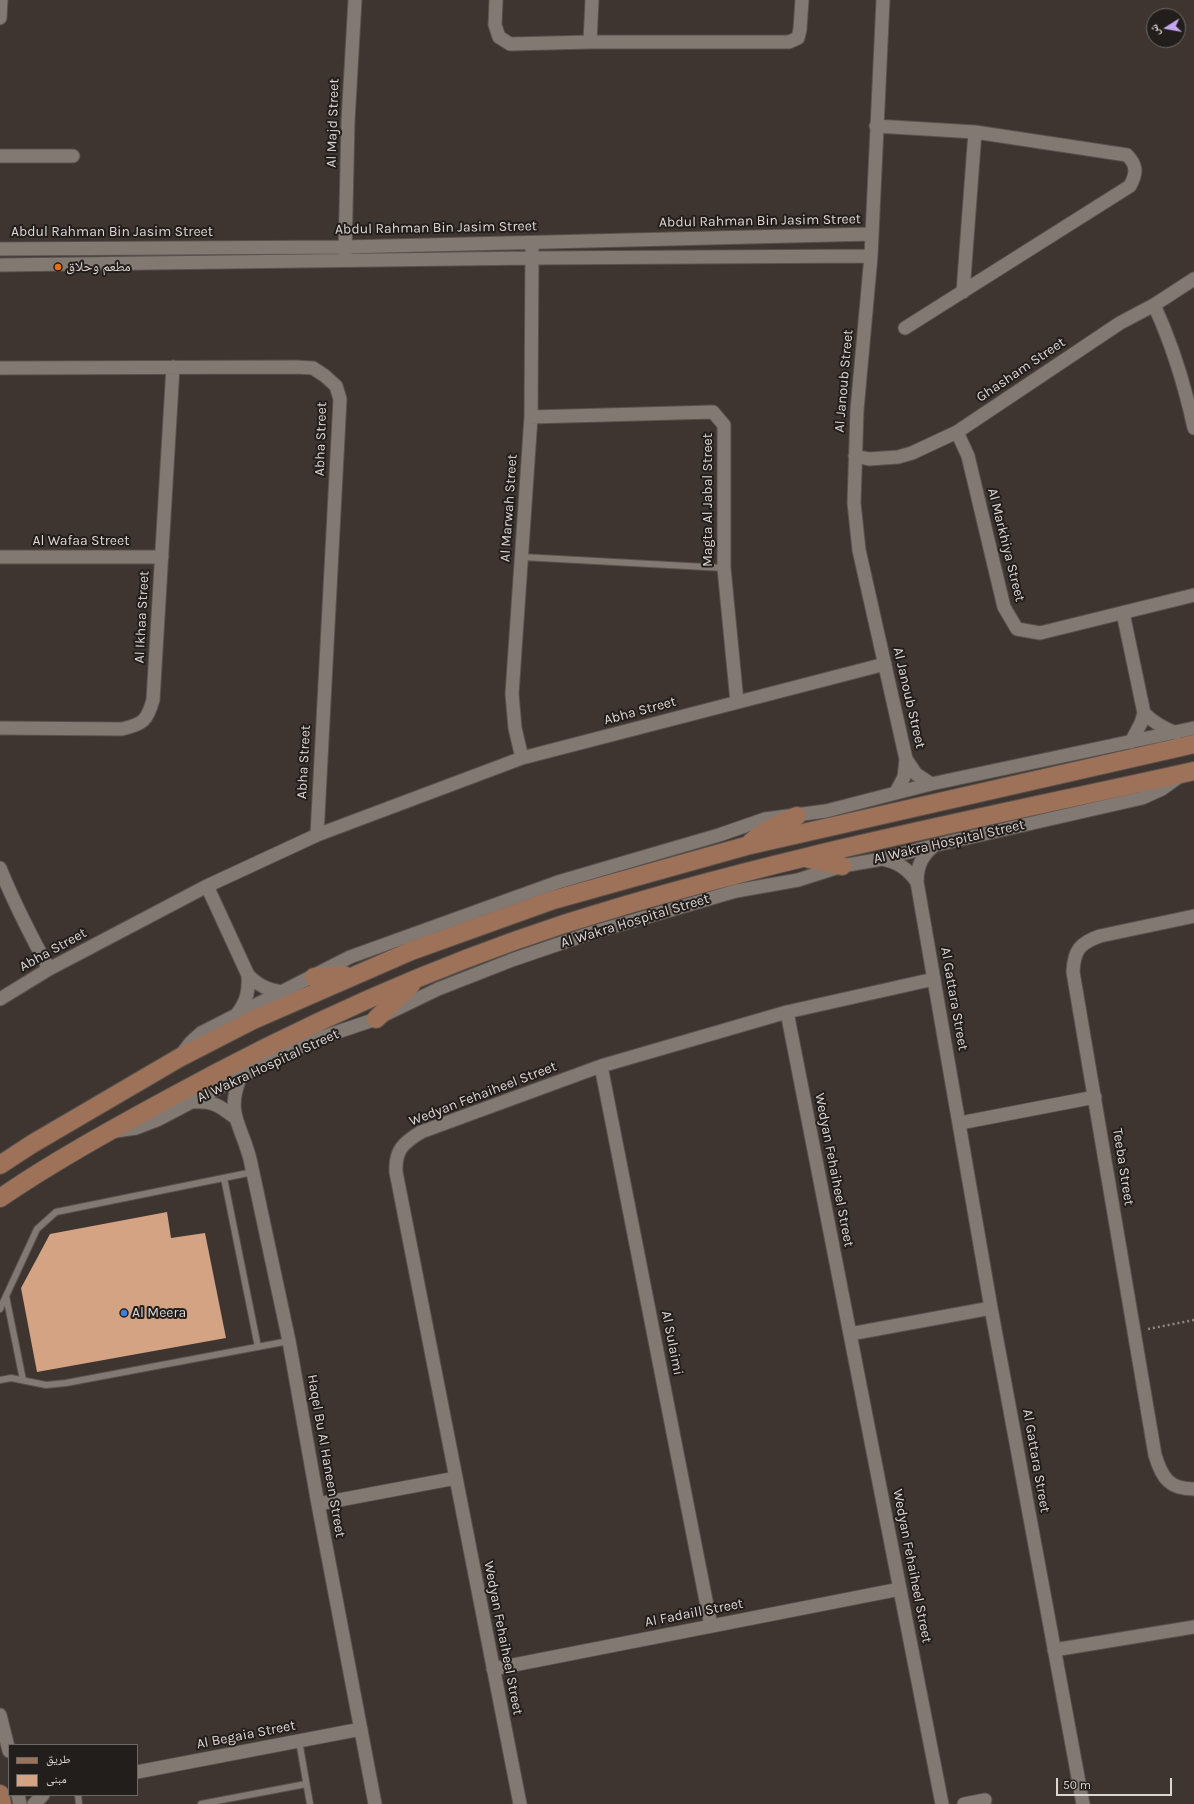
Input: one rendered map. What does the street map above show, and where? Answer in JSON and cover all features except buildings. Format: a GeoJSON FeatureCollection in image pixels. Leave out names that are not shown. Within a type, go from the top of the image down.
{"type":"FeatureCollection","features":[{"type":"Feature","properties":{"kind":"street"},"geometry":{"type":"LineString","coordinates":[[0,18],[1,0]]}},
{"type":"Feature","properties":{"kind":"street","name":"Al Majd Street"},"geometry":{"type":"LineString","coordinates":[[345,260],[348,121],[355,0]]}},
{"type":"Feature","properties":{"kind":"street"},"geometry":{"type":"LineString","coordinates":[[496,0],[494,25],[499,37],[510,44],[590,42],[789,42],[798,38],[802,0]]}},
{"type":"Feature","properties":{"kind":"street"},"geometry":{"type":"LineString","coordinates":[[590,42],[592,0]]}},
{"type":"Feature","properties":{"kind":"street","name":"Al Janoub Street"},"geometry":{"type":"LineString","coordinates":[[883,0],[871,256],[857,410],[854,503],[857,534],[906,760],[904,777],[896,792]]}},
{"type":"Feature","properties":{"kind":"street"},"geometry":{"type":"LineString","coordinates":[[876,126],[975,132],[1127,155],[1132,160],[1136,168],[1135,177],[1130,186],[905,328]]}},
{"type":"Feature","properties":{"kind":"street"},"geometry":{"type":"LineString","coordinates":[[963,292],[975,132]]}},
{"type":"Feature","properties":{"kind":"street"},"geometry":{"type":"LineString","coordinates":[[0,156],[73,156]]}},
{"type":"Feature","properties":{"kind":"street","name":"Abdul Rahman Bin Jasim Street"},"geometry":{"type":"LineString","coordinates":[[0,249],[346,247],[872,234]]}},
{"type":"Feature","properties":{"kind":"street","name":"Al Marwah Street"},"geometry":{"type":"LineString","coordinates":[[522,758],[515,728],[512,694],[531,417],[532,242]]}},
{"type":"Feature","properties":{"kind":"street"},"geometry":{"type":"LineString","coordinates":[[0,265],[532,258],[871,256]]}},
{"type":"Feature","properties":{"kind":"street","name":"Ghasham Street"},"geometry":{"type":"LineString","coordinates":[[855,456],[869,459],[898,457],[956,432],[1120,323],[1154,305],[1194,279]]}},
{"type":"Feature","properties":{"kind":"street"},"geometry":{"type":"LineString","coordinates":[[1154,305],[1165,330],[1192,409],[1194,428]]}},
{"type":"Feature","properties":{"kind":"street","name":"Al Ikhaa Street"},"geometry":{"type":"LineString","coordinates":[[0,728],[122,729],[136,726],[145,720],[153,700],[173,367]]}},
{"type":"Feature","properties":{"kind":"street","name":"Abha Street"},"geometry":{"type":"LineString","coordinates":[[0,368],[313,368],[336,386],[340,399],[317,835]]}},
{"type":"Feature","properties":{"kind":"street","name":"Magta Al Jabal Street"},"geometry":{"type":"LineString","coordinates":[[531,417],[713,412],[724,425],[724,568],[737,702]]}},
{"type":"Feature","properties":{"kind":"street","name":"Al Markhiya Street"},"geometry":{"type":"LineString","coordinates":[[956,432],[968,456],[1004,607],[1017,629],[1040,633],[1194,595]]}},
{"type":"Feature","properties":{"kind":"street","name":"Al Wafaa Street"},"geometry":{"type":"LineString","coordinates":[[0,557],[162,557]]}},
{"type":"Feature","properties":{"kind":"street"},"geometry":{"type":"LineString","coordinates":[[1123,613],[1144,713],[1139,728],[1130,742]]}},
{"type":"Feature","properties":{"kind":"street","name":"Abha Street"},"geometry":{"type":"LineString","coordinates":[[0,999],[49,969],[207,886],[317,835],[522,758],[885,664]]}},
{"type":"Feature","properties":{"kind":"street"},"geometry":{"type":"LineString","coordinates":[[1144,713],[1153,722],[1164,729],[1176,733]]}},
{"type":"Feature","properties":{"kind":"street"},"geometry":{"type":"LineString","coordinates":[[179,1058],[191,1042],[201,1033],[314,977],[350,957],[558,882],[725,833],[765,819],[826,811],[931,784],[1194,728]]}},
{"type":"Feature","properties":{"kind":"street"},"geometry":{"type":"LineString","coordinates":[[0,1164],[179,1058],[253,1020],[353,975],[411,951],[553,900],[746,846],[1194,744]]}},
{"type":"Feature","properties":{"kind":"street","name":"Al Janoub Street"},"geometry":{"type":"LineString","coordinates":[[906,760],[916,774],[931,784]]}},
{"type":"Feature","properties":{"kind":"street","name":"Al Wakra Hospital Street"},"geometry":{"type":"LineString","coordinates":[[106,1133],[136,1128],[157,1120],[314,1040],[376,1019],[459,980],[591,932],[736,891],[798,880],[842,866],[882,859],[936,845],[1142,798],[1162,789],[1189,772]]}},
{"type":"Feature","properties":{"kind":"street","name":"Al Wakra Hospital Street"},"geometry":{"type":"LineString","coordinates":[[0,1198],[28,1179],[106,1133],[266,1047],[420,977],[592,915],[753,870],[906,834],[1189,772]]}},
{"type":"Feature","properties":{"kind":"street"},"geometry":{"type":"LineString","coordinates":[[746,846],[768,829],[797,816]]}},
{"type":"Feature","properties":{"kind":"street","name":"Al Gattara Street"},"geometry":{"type":"LineString","coordinates":[[936,845],[929,850],[919,864],[917,882],[960,1122],[991,1308],[1083,1804]]}},
{"type":"Feature","properties":{"kind":"street"},"geometry":{"type":"LineString","coordinates":[[804,858],[842,866]]}},
{"type":"Feature","properties":{"kind":"street"},"geometry":{"type":"LineString","coordinates":[[882,859],[899,864],[906,869],[917,882]]}},
{"type":"Feature","properties":{"kind":"street"},"geometry":{"type":"LineString","coordinates":[[0,868],[26,926],[49,969]]}},
{"type":"Feature","properties":{"kind":"street"},"geometry":{"type":"LineString","coordinates":[[207,886],[248,975],[249,990],[245,1004],[235,1016]]}},
{"type":"Feature","properties":{"kind":"street","name":"Teeba Street"},"geometry":{"type":"LineString","coordinates":[[1194,916],[1100,936],[1090,940],[1079,948],[1074,959],[1073,972],[1155,1456],[1160,1473],[1170,1482],[1180,1489],[1194,1489]]}},
{"type":"Feature","properties":{"kind":"street"},"geometry":{"type":"LineString","coordinates":[[248,975],[258,984],[270,990],[283,992]]}},
{"type":"Feature","properties":{"kind":"street"},"geometry":{"type":"LineString","coordinates":[[314,977],[353,975]]}},
{"type":"Feature","properties":{"kind":"street"},"geometry":{"type":"LineString","coordinates":[[376,1019],[420,977]]}},
{"type":"Feature","properties":{"kind":"street","name":"Wedyan Fehaiheel Street"},"geometry":{"type":"LineString","coordinates":[[520,1804],[396,1172],[396,1160],[401,1148],[408,1140],[421,1132],[602,1066],[787,1012],[934,979]]}},
{"type":"Feature","properties":{"kind":"street","name":"Wedyan Fehaiheel Street"},"geometry":{"type":"LineString","coordinates":[[787,1012],[942,1804]]}},
{"type":"Feature","properties":{"kind":"street","name":"Al Sulaimi"},"geometry":{"type":"LineString","coordinates":[[602,1066],[711,1626]]}},
{"type":"Feature","properties":{"kind":"street","name":"Haqel Bu Al Haneen Street"},"geometry":{"type":"LineString","coordinates":[[241,1076],[235,1089],[233,1103],[234,1117],[245,1140],[253,1172],[289,1341],[318,1504],[375,1804]]}},
{"type":"Feature","properties":{"kind":"street"},"geometry":{"type":"LineString","coordinates":[[960,1122],[1095,1097]]}},
{"type":"Feature","properties":{"kind":"street","name":"Haqel Bu Al Haneen Street"},"geometry":{"type":"LineString","coordinates":[[191,1102],[207,1102],[214,1104],[222,1107],[234,1117]]}},
{"type":"Feature","properties":{"kind":"street"},"geometry":{"type":"LineString","coordinates":[[850,1334],[991,1308]]}},
{"type":"Feature","properties":{"kind":"street"},"geometry":{"type":"LineString","coordinates":[[318,1504],[456,1478]]}},
{"type":"Feature","properties":{"kind":"street","name":"Al Fadaill Street"},"geometry":{"type":"LineString","coordinates":[[493,1669],[900,1589]]}},
{"type":"Feature","properties":{"kind":"street"},"geometry":{"type":"LineString","coordinates":[[1054,1650],[1194,1626]]}},
{"type":"Feature","properties":{"kind":"street"},"geometry":{"type":"LineString","coordinates":[[0,1715],[8,1746]]}},
{"type":"Feature","properties":{"kind":"street","name":"Al Begaia Street"},"geometry":{"type":"LineString","coordinates":[[138,1772],[361,1729]]}},
{"type":"Feature","properties":{"kind":"street"},"geometry":{"type":"LineString","coordinates":[[0,1794],[2,1804]]}},
{"type":"Feature","properties":{"kind":"street"},"geometry":{"type":"LineString","coordinates":[[34,1804],[42,1796]]}},
{"type":"Feature","properties":{"kind":"street"},"geometry":{"type":"LineString","coordinates":[[964,1804],[985,1800]]}},
{"type":"Feature","properties":{"kind":"lane"},"geometry":{"type":"LineString","coordinates":[[522,557],[724,568]]}},
{"type":"Feature","properties":{"kind":"lane"},"geometry":{"type":"LineString","coordinates":[[0,1309],[37,1229],[56,1212],[253,1172]]}},
{"type":"Feature","properties":{"kind":"lane"},"geometry":{"type":"LineString","coordinates":[[224,1178],[258,1347]]}},
{"type":"Feature","properties":{"kind":"lane"},"geometry":{"type":"LineString","coordinates":[[6,1295],[23,1380]]}},
{"type":"Feature","properties":{"kind":"lane"},"geometry":{"type":"LineString","coordinates":[[0,1380],[11,1378],[46,1385],[66,1383],[289,1341]]}},
{"type":"Feature","properties":{"kind":"lane"},"geometry":{"type":"LineString","coordinates":[[299,1741],[310,1804]]}},
{"type":"Feature","properties":{"kind":"lane"},"geometry":{"type":"LineString","coordinates":[[201,1804],[306,1784]]}},
{"type":"Feature","properties":{"kind":"path"},"geometry":{"type":"LineString","coordinates":[[1134,1331],[1194,1320]]}},
{"type":"Feature","properties":{"kind":"place","name":"مطعم وحلاق"},"geometry":{"type":"Point","coordinates":[58,267]}},
{"type":"Feature","properties":{"kind":"place","name":"Al Meera"},"geometry":{"type":"Point","coordinates":[124,1313]}}]}
